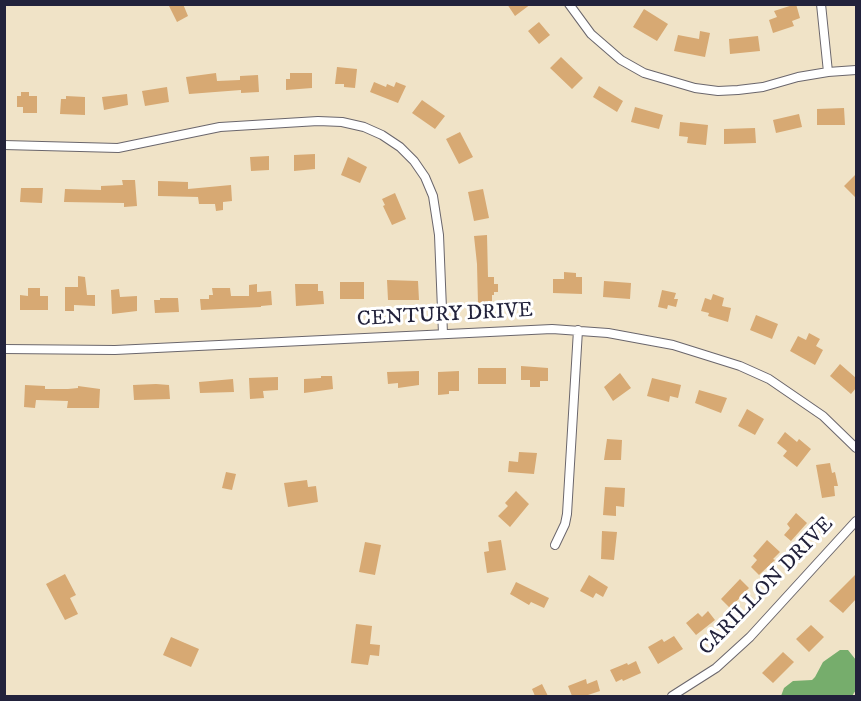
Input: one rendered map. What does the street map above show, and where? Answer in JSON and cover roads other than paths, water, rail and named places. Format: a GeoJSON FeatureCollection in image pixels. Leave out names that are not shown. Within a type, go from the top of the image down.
{"type":"FeatureCollection","features":[{"type":"Feature","properties":{"kind":"street"},"geometry":{"type":"LineString","coordinates":[[569,4],[591,34],[621,60],[644,73],[668,82],[718,91],[738,90],[763,87],[798,77],[856,70]]}},
{"type":"Feature","properties":{"kind":"street"},"geometry":{"type":"LineString","coordinates":[[821,4],[828,72]]}},
{"type":"Feature","properties":{"kind":"street"},"geometry":{"type":"LineString","coordinates":[[4,146],[118,148],[220,127],[318,121],[364,126],[391,141],[414,161],[425,177],[433,196],[439,235],[443,334]]}},
{"type":"Feature","properties":{"kind":"street","name":"CENTURY DRIVE"},"geometry":{"type":"LineString","coordinates":[[4,349],[115,350],[552,329],[639,337],[741,366],[770,379],[823,416],[856,448]]}},
{"type":"Feature","properties":{"kind":"street"},"geometry":{"type":"LineString","coordinates":[[555,545],[565,525],[567,514],[578,330]]}},
{"type":"Feature","properties":{"kind":"street","name":"CARILLON DRIVE"},"geometry":{"type":"LineString","coordinates":[[672,696],[716,668],[750,637],[856,521]]}}]}
